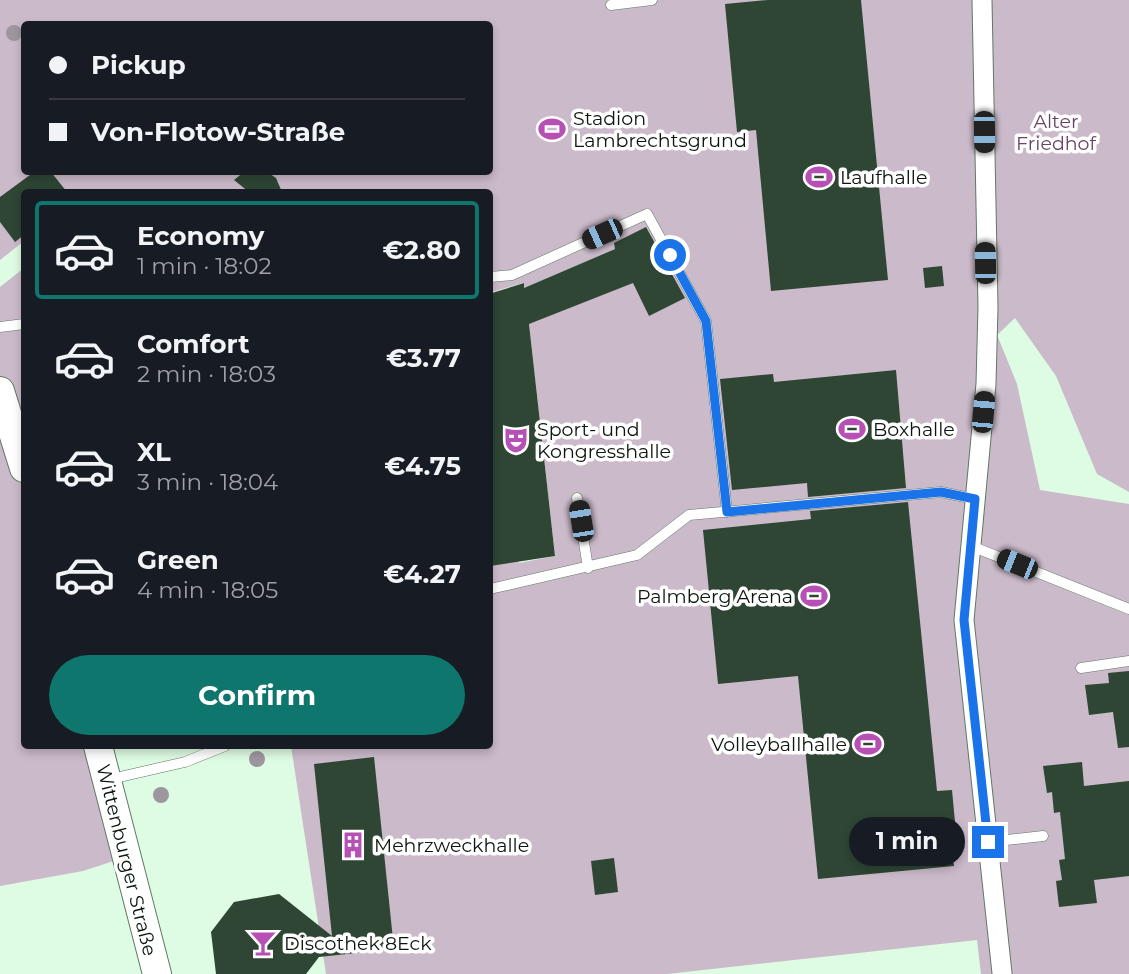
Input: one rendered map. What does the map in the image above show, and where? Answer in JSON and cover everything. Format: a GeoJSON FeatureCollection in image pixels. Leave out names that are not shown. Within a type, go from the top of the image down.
{"type":"FeatureCollection","features":[{"type":"Feature","properties":{"kind":"street"},"geometry":{"type":"LineString","coordinates":[[982,0],[988,307],[986,384],[964,620],[1003,973]]}},
{"type":"Feature","properties":{"kind":"street"},"geometry":{"type":"LineString","coordinates":[[0,391],[21,458]]}},
{"type":"Feature","properties":{"kind":"street","name":"Wittenburger Straße"},"geometry":{"type":"LineString","coordinates":[[99,749],[157,974]]}},
{"type":"Feature","properties":{"kind":"lane"},"geometry":{"type":"LineString","coordinates":[[611,5],[652,0]]}},
{"type":"Feature","properties":{"kind":"lane"},"geometry":{"type":"LineString","coordinates":[[493,277],[512,275],[647,214],[706,321],[727,512]]}},
{"type":"Feature","properties":{"kind":"lane"},"geometry":{"type":"LineString","coordinates":[[0,327],[21,324]]}},
{"type":"Feature","properties":{"kind":"lane"},"geometry":{"type":"LineString","coordinates":[[493,588],[637,555],[689,515],[941,492],[975,499]]}},
{"type":"Feature","properties":{"kind":"lane"},"geometry":{"type":"LineString","coordinates":[[578,498],[588,568]]}},
{"type":"Feature","properties":{"kind":"lane"},"geometry":{"type":"LineString","coordinates":[[971,546],[1129,609]]}},
{"type":"Feature","properties":{"kind":"lane"},"geometry":{"type":"LineString","coordinates":[[1081,668],[1129,661]]}},
{"type":"Feature","properties":{"kind":"lane"},"geometry":{"type":"LineString","coordinates":[[107,780],[185,762],[218,749]]}},
{"type":"Feature","properties":{"kind":"lane"},"geometry":{"type":"LineString","coordinates":[[988,842],[1043,836]]}},
{"type":"Feature","properties":{"kind":"green space","name":"Alter Friedhof"},"geometry":{"type":"Polygon","coordinates":[[[0,0],[1129,0],[1129,492],[1097,474],[1056,376],[1015,318],[997,335],[1017,384],[1040,490],[1129,504],[1129,974],[981,974],[977,940],[667,974],[326,974],[291,749],[493,749],[493,562],[518,558],[519,563],[555,556],[529,324],[615,249],[524,288],[523,283],[493,292],[493,189],[21,189],[21,243],[0,260],[0,0]]]}},
{"type":"Feature","properties":{"kind":"green space"},"geometry":{"type":"Polygon","coordinates":[[[21,270],[21,749],[99,749],[126,857],[83,871],[0,886],[0,287],[21,270]]]}},
{"type":"Feature","properties":{"kind":"building","name":"Laufhalle"},"geometry":{"type":"Polygon","coordinates":[[[768,0],[861,0],[888,280],[771,291],[756,130],[737,132],[725,4],[768,0]]]}},
{"type":"Feature","properties":{"kind":"building"},"geometry":{"type":"Polygon","coordinates":[[[30,175],[53,175],[65,189],[21,189],[21,237],[15,242],[0,222],[0,197],[30,175]]]}},
{"type":"Feature","properties":{"kind":"building"},"geometry":{"type":"Polygon","coordinates":[[[240,175],[272,175],[276,178],[281,189],[245,189],[234,180],[240,175]]]}},
{"type":"Feature","properties":{"kind":"building","name":"Sport- und Kongresshalle"},"geometry":{"type":"Polygon","coordinates":[[[646,227],[685,298],[649,316],[633,283],[529,324],[555,556],[493,566],[493,293],[524,283],[524,288],[615,249],[614,243],[646,227]]]}},
{"type":"Feature","properties":{"kind":"building"},"geometry":{"type":"Polygon","coordinates":[[[942,266],[944,286],[925,288],[923,268],[942,266]]]}},
{"type":"Feature","properties":{"kind":"building"},"geometry":{"type":"Polygon","coordinates":[[[896,370],[906,488],[808,497],[807,483],[732,490],[720,379],[773,374],[774,382],[896,370]]]}},
{"type":"Feature","properties":{"kind":"building"},"geometry":{"type":"Polygon","coordinates":[[[908,502],[937,791],[952,790],[955,822],[949,822],[954,866],[818,879],[798,676],[718,684],[703,530],[811,519],[810,511],[908,502]]]}},
{"type":"Feature","properties":{"kind":"building"},"geometry":{"type":"Polygon","coordinates":[[[1129,671],[1129,747],[1118,748],[1113,712],[1089,715],[1085,685],[1109,683],[1108,673],[1129,671]]]}},
{"type":"Feature","properties":{"kind":"building","name":"Mehrzweckhalle"},"geometry":{"type":"Polygon","coordinates":[[[374,757],[394,949],[319,957],[306,974],[216,974],[211,932],[234,902],[279,894],[332,936],[314,764],[374,757]]]}},
{"type":"Feature","properties":{"kind":"building"},"geometry":{"type":"Polygon","coordinates":[[[1082,762],[1084,786],[1129,781],[1129,876],[1094,880],[1097,903],[1059,907],[1056,881],[1062,880],[1059,860],[1065,859],[1060,812],[1054,813],[1052,792],[1047,793],[1043,766],[1082,762]]]}},
{"type":"Feature","properties":{"kind":"building"},"geometry":{"type":"Polygon","coordinates":[[[614,858],[618,892],[595,895],[591,861],[614,858]]]}},
{"type":"Feature","properties":{"kind":"place","name":"Stadion Lambrechtsgrund"},"geometry":{"type":"Point","coordinates":[552,129]}},
{"type":"Feature","properties":{"kind":"place","name":"Laufhalle"},"geometry":{"type":"Point","coordinates":[819,177]}},
{"type":"Feature","properties":{"kind":"place","name":"Boxhalle"},"geometry":{"type":"Point","coordinates":[852,429]}},
{"type":"Feature","properties":{"kind":"place","name":"Sport- und Kongresshalle"},"geometry":{"type":"Point","coordinates":[516,440]}},
{"type":"Feature","properties":{"kind":"place","name":"Palmberg Arena"},"geometry":{"type":"Point","coordinates":[814,596]}},
{"type":"Feature","properties":{"kind":"place","name":"Volleyballhalle"},"geometry":{"type":"Point","coordinates":[868,744]}},
{"type":"Feature","properties":{"kind":"place","name":"Mehrzweckhalle"},"geometry":{"type":"Point","coordinates":[353,845]}},
{"type":"Feature","properties":{"kind":"place","name":"Discothek 8Eck"},"geometry":{"type":"Point","coordinates":[263,943]}},
{"type":"Feature","properties":{"kind":"route"},"geometry":{"type":"LineString","coordinates":[[670,255],[706,321],[727,512],[941,492],[975,499],[964,620],[988,842]]}}]}
